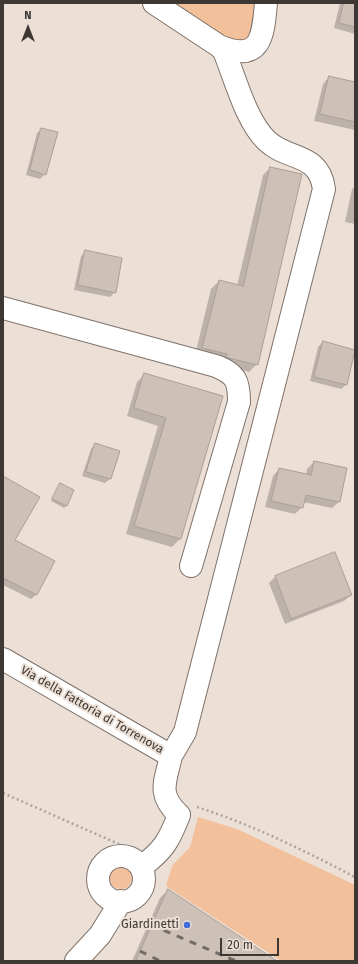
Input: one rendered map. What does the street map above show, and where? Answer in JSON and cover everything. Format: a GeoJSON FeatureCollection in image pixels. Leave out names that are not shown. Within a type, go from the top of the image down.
{"type":"FeatureCollection","features":[{"type":"Feature","properties":{"kind":"street"},"geometry":{"type":"LineString","coordinates":[[154,3],[219,46],[224,51],[249,113],[263,136],[273,146],[312,164],[323,180],[324,190],[186,732],[171,756]]}},
{"type":"Feature","properties":{"kind":"street"},"geometry":{"type":"LineString","coordinates":[[219,46],[234,52],[251,50],[258,41],[264,29],[266,3]]}},
{"type":"Feature","properties":{"kind":"street"},"geometry":{"type":"LineString","coordinates":[[3,308],[216,366],[228,370],[233,375],[237,382],[239,402],[191,566]]}},
{"type":"Feature","properties":{"kind":"street","name":"Via della Fattoria di Torrenova"},"geometry":{"type":"LineString","coordinates":[[3,659],[171,756],[164,796]]}},
{"type":"Feature","properties":{"kind":"street"},"geometry":{"type":"LineString","coordinates":[[141,867],[155,857],[164,848],[179,815],[167,803],[164,796]]}},
{"type":"Feature","properties":{"kind":"street"},"geometry":{"type":"LineString","coordinates":[[118,856],[130,858],[141,867],[144,880],[139,893],[134,898],[120,901],[109,898],[102,891],[99,883],[100,870],[106,861],[118,856]]}},
{"type":"Feature","properties":{"kind":"street"},"geometry":{"type":"LineString","coordinates":[[76,961],[100,935],[120,901]]}},
{"type":"Feature","properties":{"kind":"path"},"geometry":{"type":"LineString","coordinates":[[3,793],[121,845]]}},
{"type":"Feature","properties":{"kind":"path"},"geometry":{"type":"LineString","coordinates":[[164,796],[222,814],[267,832],[355,877]]}},
{"type":"Feature","properties":{"kind":"shaded area"},"geometry":{"type":"Polygon","coordinates":[[[154,3],[266,3],[251,50],[154,3]]]}},
{"type":"Feature","properties":{"kind":"shaded area"},"geometry":{"type":"Polygon","coordinates":[[[198,817],[237,829],[355,885],[355,961],[281,961],[166,886],[172,866],[190,847],[198,817]]]}},
{"type":"Feature","properties":{"kind":"shaded area"},"geometry":{"type":"Polygon","coordinates":[[[121,867],[129,870],[132,878],[129,886],[121,889],[113,886],[110,878],[113,870],[121,867]]]}},
{"type":"Feature","properties":{"kind":"building"},"geometry":{"type":"Polygon","coordinates":[[[344,3],[355,3],[355,27],[339,23],[344,3]]]}},
{"type":"Feature","properties":{"kind":"building"},"geometry":{"type":"Polygon","coordinates":[[[329,76],[355,82],[355,122],[320,114],[329,76]]]}},
{"type":"Feature","properties":{"kind":"building"},"geometry":{"type":"Polygon","coordinates":[[[41,128],[58,132],[46,175],[30,170],[41,128]]]}},
{"type":"Feature","properties":{"kind":"building"},"geometry":{"type":"Polygon","coordinates":[[[270,167],[302,174],[258,365],[228,358],[226,357],[227,354],[202,348],[219,280],[243,286],[270,167]]]}},
{"type":"Feature","properties":{"kind":"building"},"geometry":{"type":"Polygon","coordinates":[[[85,250],[122,258],[116,293],[78,285],[85,250]]]}},
{"type":"Feature","properties":{"kind":"building"},"geometry":{"type":"Polygon","coordinates":[[[323,341],[355,350],[347,385],[314,377],[323,341]]]}},
{"type":"Feature","properties":{"kind":"building"},"geometry":{"type":"Polygon","coordinates":[[[144,373],[223,396],[181,539],[134,526],[166,418],[134,408],[144,373]]]}},
{"type":"Feature","properties":{"kind":"building"},"geometry":{"type":"Polygon","coordinates":[[[95,443],[120,451],[111,479],[86,472],[95,443]]]}},
{"type":"Feature","properties":{"kind":"building"},"geometry":{"type":"Polygon","coordinates":[[[314,461],[347,468],[340,502],[306,495],[303,508],[271,501],[279,468],[311,475],[314,461]]]}},
{"type":"Feature","properties":{"kind":"building"},"geometry":{"type":"Polygon","coordinates":[[[3,476],[40,497],[15,540],[55,561],[37,595],[3,578],[3,476]]]}},
{"type":"Feature","properties":{"kind":"building"},"geometry":{"type":"Polygon","coordinates":[[[60,483],[74,490],[67,506],[52,499],[60,483]]]}},
{"type":"Feature","properties":{"kind":"building"},"geometry":{"type":"Polygon","coordinates":[[[335,552],[352,595],[291,619],[275,576],[335,552]]]}},
{"type":"Feature","properties":{"kind":"building","name":"Giardinetti"},"geometry":{"type":"Polygon","coordinates":[[[168,889],[277,961],[136,961],[168,889]]]}},
{"type":"Feature","properties":{"kind":"railway"},"geometry":{"type":"LineString","coordinates":[[151,925],[236,961]]}},
{"type":"Feature","properties":{"kind":"railway"},"geometry":{"type":"LineString","coordinates":[[140,951],[160,961]]}},
{"type":"Feature","properties":{"kind":"place","name":"Giardinetti"},"geometry":{"type":"Point","coordinates":[187,925]}}]}
